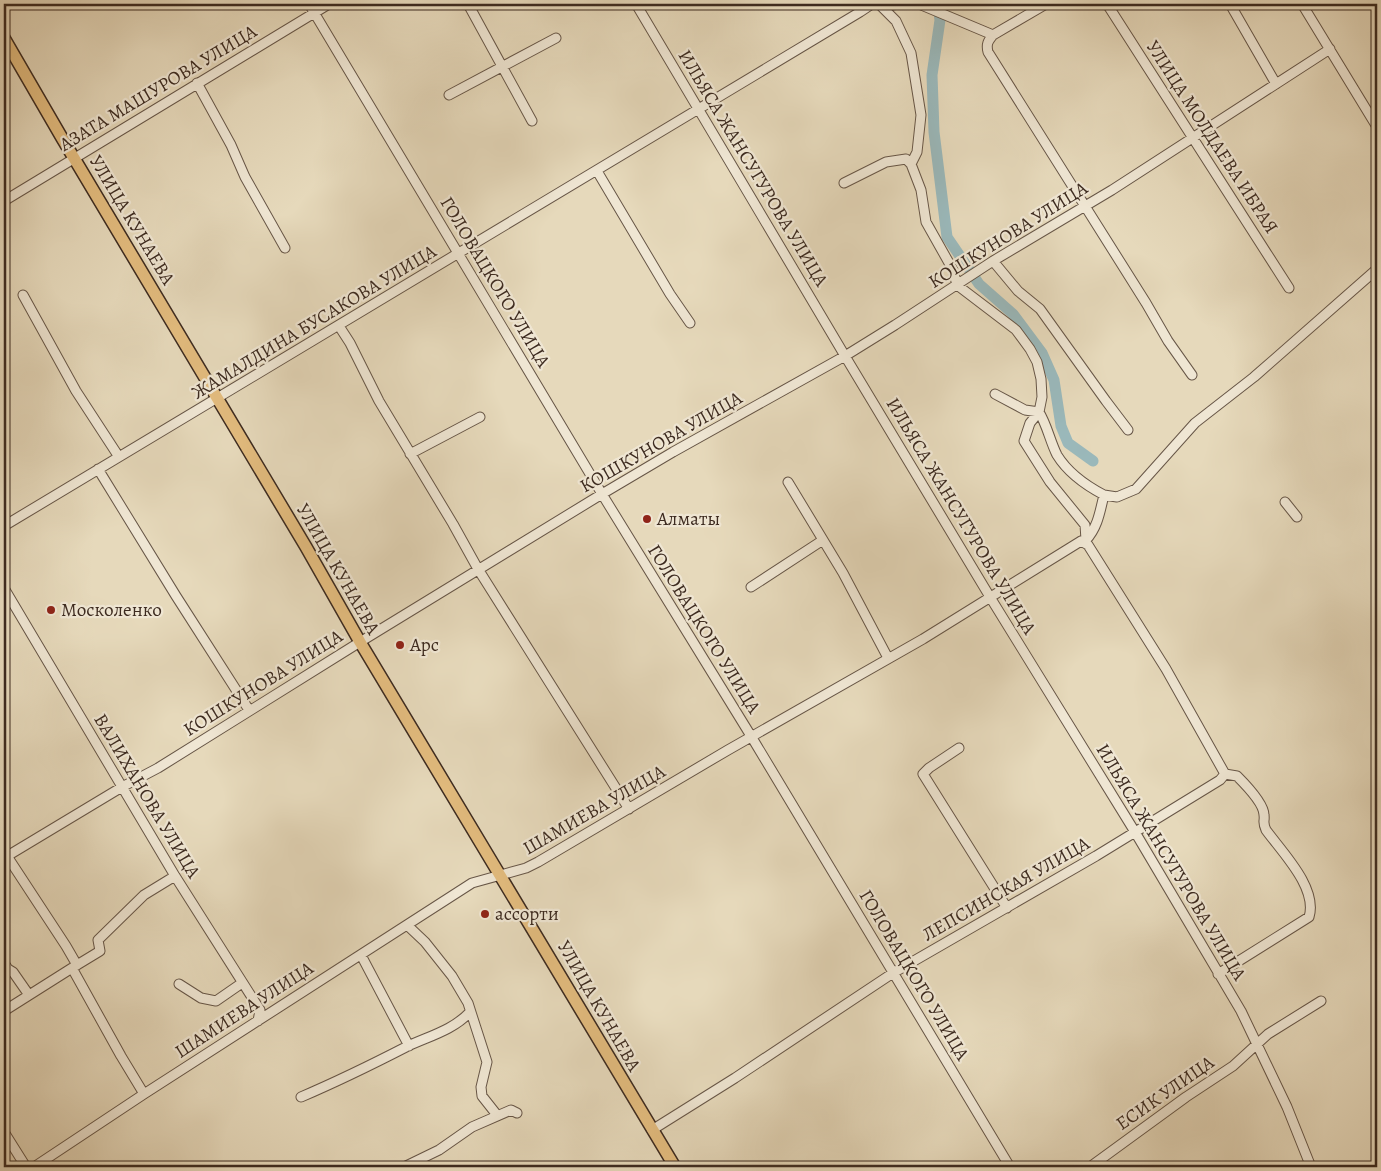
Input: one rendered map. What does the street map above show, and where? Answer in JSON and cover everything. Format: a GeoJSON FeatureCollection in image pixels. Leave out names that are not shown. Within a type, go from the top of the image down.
{"type":"FeatureCollection","features":[{"type":"Feature","properties":{"kind":"main road","name":"УЛИЦА КУНАЕВА"},"geometry":{"type":"LineString","coordinates":[[4,38],[360,642],[675,1167]]}},
{"type":"Feature","properties":{"kind":"street","name":"ГОЛОВАЦКОГО УЛИЦА"},"geometry":{"type":"LineString","coordinates":[[309,4],[602,494],[751,736],[1010,1167]]}},
{"type":"Feature","properties":{"kind":"street","name":"АЗАТА МАШУРОВА УЛИЦА"},"geometry":{"type":"LineString","coordinates":[[4,201],[330,4]]}},
{"type":"Feature","properties":{"kind":"street"},"geometry":{"type":"LineString","coordinates":[[468,4],[532,121]]}},
{"type":"Feature","properties":{"kind":"street","name":"ИЛЬЯСА ЖАНСУГУРОВА УЛИЦА"},"geometry":{"type":"LineString","coordinates":[[636,4],[990,597],[1136,832],[1241,1011],[1287,1107],[1311,1167]]}},
{"type":"Feature","properties":{"kind":"street","name":"ЖАМАЛДИНА БУСАКОВА УЛИЦА"},"geometry":{"type":"LineString","coordinates":[[4,526],[460,254],[872,4]]}},
{"type":"Feature","properties":{"kind":"street"},"geometry":{"type":"LineString","coordinates":[[880,5],[901,4]]}},
{"type":"Feature","properties":{"kind":"street"},"geometry":{"type":"LineString","coordinates":[[919,4],[993,35]]}},
{"type":"Feature","properties":{"kind":"street"},"geometry":{"type":"LineString","coordinates":[[1046,4],[993,35],[986,47],[1084,208],[1138,290],[1168,341],[1192,375]]}},
{"type":"Feature","properties":{"kind":"street","name":"УЛИЦА МОЛДАЕВА ИБРАЯ"},"geometry":{"type":"LineString","coordinates":[[1107,4],[1289,288]]}},
{"type":"Feature","properties":{"kind":"street"},"geometry":{"type":"LineString","coordinates":[[1230,4],[1276,84]]}},
{"type":"Feature","properties":{"kind":"street"},"geometry":{"type":"LineString","coordinates":[[1302,4],[1377,127]]}},
{"type":"Feature","properties":{"kind":"street"},"geometry":{"type":"LineString","coordinates":[[880,5],[896,21],[911,53],[921,114],[917,152],[911,164]]}},
{"type":"Feature","properties":{"kind":"street"},"geometry":{"type":"LineString","coordinates":[[449,95],[556,38]]}},
{"type":"Feature","properties":{"kind":"street","name":"КОШКУНОВА УЛИЦА"},"geometry":{"type":"LineString","coordinates":[[5,857],[122,787],[158,768],[249,710],[602,494],[845,356],[993,261],[1084,208],[1330,49]]}},
{"type":"Feature","properties":{"kind":"street"},"geometry":{"type":"LineString","coordinates":[[198,83],[245,177],[285,248]]}},
{"type":"Feature","properties":{"kind":"street"},"geometry":{"type":"LineString","coordinates":[[844,182],[886,162],[906,159],[911,164],[921,190],[926,222],[961,283],[1016,330],[1037,362],[1042,397],[1039,412],[1030,423],[1024,441],[1050,482],[1085,525],[1080,543]]}},
{"type":"Feature","properties":{"kind":"street"},"geometry":{"type":"LineString","coordinates":[[597,171],[670,294],[690,323]]}},
{"type":"Feature","properties":{"kind":"street"},"geometry":{"type":"LineString","coordinates":[[993,261],[1018,291],[1040,310],[1128,430]]}},
{"type":"Feature","properties":{"kind":"street"},"geometry":{"type":"LineString","coordinates":[[1039,412],[1045,422],[1057,454],[1085,485],[1104,494],[1117,497],[1136,489],[1195,423],[1254,377],[1377,270]]}},
{"type":"Feature","properties":{"kind":"street"},"geometry":{"type":"LineString","coordinates":[[23,295],[76,391],[118,458]]}},
{"type":"Feature","properties":{"kind":"street"},"geometry":{"type":"LineString","coordinates":[[339,326],[350,342],[410,454],[478,569],[629,809]]}},
{"type":"Feature","properties":{"kind":"street"},"geometry":{"type":"LineString","coordinates":[[995,394],[1025,410],[1039,412]]}},
{"type":"Feature","properties":{"kind":"street"},"geometry":{"type":"LineString","coordinates":[[410,454],[480,417]]}},
{"type":"Feature","properties":{"kind":"street"},"geometry":{"type":"LineString","coordinates":[[98,469],[249,710]]}},
{"type":"Feature","properties":{"kind":"street"},"geometry":{"type":"LineString","coordinates":[[788,482],[843,573],[888,658]]}},
{"type":"Feature","properties":{"kind":"street"},"geometry":{"type":"LineString","coordinates":[[1080,543],[1093,532],[1098,522],[1104,494]]}},
{"type":"Feature","properties":{"kind":"street"},"geometry":{"type":"LineString","coordinates":[[1285,502],[1297,517]]}},
{"type":"Feature","properties":{"kind":"street"},"geometry":{"type":"LineString","coordinates":[[750,587],[823,540]]}},
{"type":"Feature","properties":{"kind":"street"},"geometry":{"type":"LineString","coordinates":[[1080,543],[1088,546],[1142,630],[1198,725],[1224,774],[1237,776],[1258,801],[1264,814],[1263,823],[1266,830],[1306,886],[1311,899],[1309,917],[1218,974]]}},
{"type":"Feature","properties":{"kind":"street","name":"ШАМИЕВА УЛИЦА"},"geometry":{"type":"LineString","coordinates":[[34,1167],[472,883],[526,868],[538,862],[751,736],[923,639],[1080,543]]}},
{"type":"Feature","properties":{"kind":"street","name":"ВАЛИХАНОВА УЛИЦА"},"geometry":{"type":"LineString","coordinates":[[4,588],[175,876],[260,1010],[258,1021]]}},
{"type":"Feature","properties":{"kind":"street"},"geometry":{"type":"LineString","coordinates":[[960,748],[928,768],[923,774],[1007,908]]}},
{"type":"Feature","properties":{"kind":"street","name":"ЛЕПСИНСКАЯ УЛИЦА"},"geometry":{"type":"LineString","coordinates":[[652,1130],[735,1078],[893,972],[1136,832],[1220,780],[1224,774]]}},
{"type":"Feature","properties":{"kind":"street"},"geometry":{"type":"LineString","coordinates":[[5,857],[66,946],[74,966],[121,1056],[144,1094]]}},
{"type":"Feature","properties":{"kind":"street"},"geometry":{"type":"LineString","coordinates":[[4,1011],[100,951],[98,940],[144,895],[175,876]]}},
{"type":"Feature","properties":{"kind":"street"},"geometry":{"type":"LineString","coordinates":[[407,925],[425,942],[452,976],[468,1002],[487,1062],[481,1087],[482,1096],[497,1115]]}},
{"type":"Feature","properties":{"kind":"street"},"geometry":{"type":"LineString","coordinates":[[361,955],[409,1046]]}},
{"type":"Feature","properties":{"kind":"street"},"geometry":{"type":"LineString","coordinates":[[4,963],[13,972],[28,995]]}},
{"type":"Feature","properties":{"kind":"street"},"geometry":{"type":"LineString","coordinates":[[178,984],[201,998],[216,1000],[242,983]]}},
{"type":"Feature","properties":{"kind":"street","name":"ЕСИК УЛИЦА"},"geometry":{"type":"LineString","coordinates":[[1090,1167],[1186,1097],[1233,1066],[1268,1034],[1321,1001]]}},
{"type":"Feature","properties":{"kind":"street"},"geometry":{"type":"LineString","coordinates":[[301,1098],[409,1046],[444,1032],[460,1022],[470,1012]]}},
{"type":"Feature","properties":{"kind":"street"},"geometry":{"type":"LineString","coordinates":[[404,1167],[439,1150],[472,1127],[497,1115],[511,1110],[517,1113]]}},
{"type":"Feature","properties":{"kind":"street"},"geometry":{"type":"LineString","coordinates":[[4,1132],[26,1167]]}},
{"type":"Feature","properties":{"kind":"waterway"},"geometry":{"type":"LineString","coordinates":[[938,4],[940,20],[932,75],[934,132],[947,237],[979,284],[1013,314],[1042,353],[1054,380],[1061,426],[1068,443],[1093,461]]}},
{"type":"Feature","properties":{"kind":"place","name":"Алматы"},"geometry":{"type":"Point","coordinates":[647,519]}},
{"type":"Feature","properties":{"kind":"place","name":"Москоленко"},"geometry":{"type":"Point","coordinates":[51,610]}},
{"type":"Feature","properties":{"kind":"place","name":"Арс"},"geometry":{"type":"Point","coordinates":[400,645]}},
{"type":"Feature","properties":{"kind":"place","name":"ассорти"},"geometry":{"type":"Point","coordinates":[485,914]}}]}
